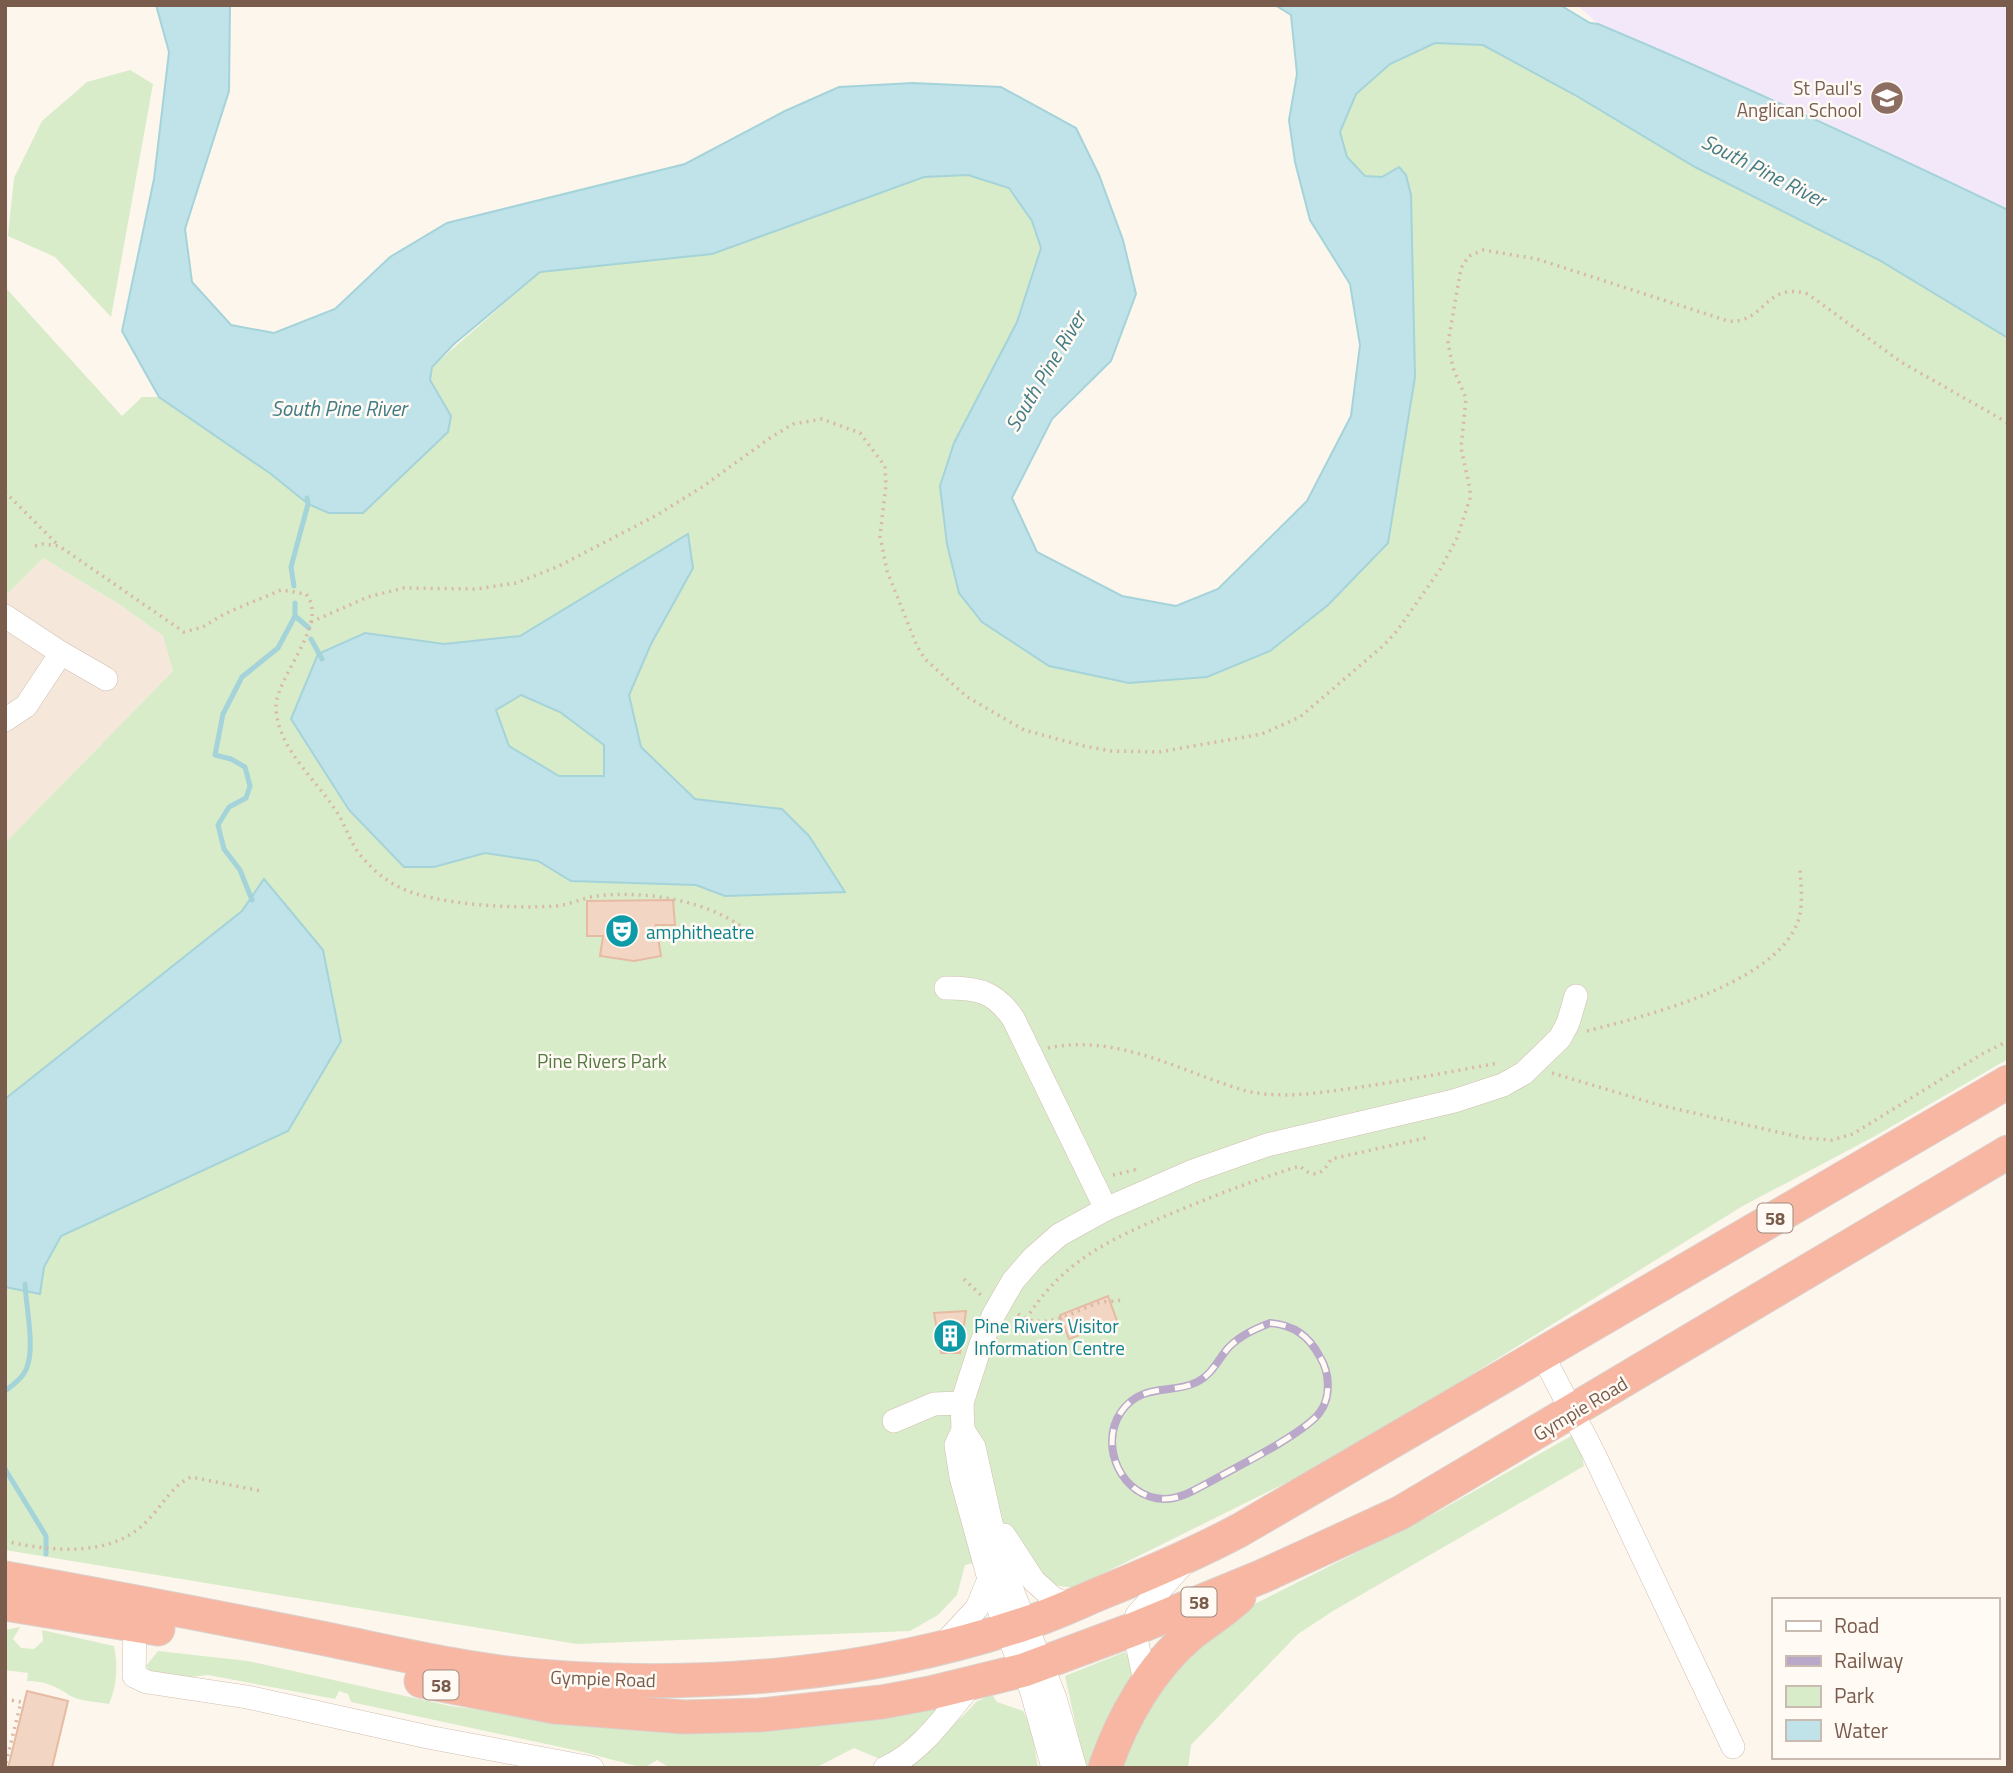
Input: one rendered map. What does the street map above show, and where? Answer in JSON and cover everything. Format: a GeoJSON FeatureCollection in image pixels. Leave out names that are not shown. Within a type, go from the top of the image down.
{"type":"FeatureCollection","features":[{"type":"Feature","properties":{"kind":"highway","name":"Gympie Road"},"geometry":{"type":"LineString","coordinates":[[5,1578],[182,1610],[460,1666],[538,1676],[657,1681],[759,1677],[866,1662],[939,1648],[1016,1627],[1191,1556],[1273,1511],[2008,1082]]}},
{"type":"Feature","properties":{"kind":"highway","name":"Gympie Road"},"geometry":{"type":"LineString","coordinates":[[5,1604],[135,1625],[555,1707],[619,1713],[684,1717],[819,1711],[882,1702],[973,1683],[1033,1667],[1134,1629],[1263,1576],[1400,1513],[2008,1152]]}},
{"type":"Feature","properties":{"kind":"highway"},"geometry":{"type":"LineString","coordinates":[[1105,1768],[1132,1706],[1167,1659],[1191,1634],[1223,1612],[1263,1576]]}},
{"type":"Feature","properties":{"kind":"street"},"geometry":{"type":"LineString","coordinates":[[5,616],[106,679]]}},
{"type":"Feature","properties":{"kind":"street"},"geometry":{"type":"LineString","coordinates":[[5,720],[26,706],[61,653]]}},
{"type":"Feature","properties":{"kind":"street"},"geometry":{"type":"LineString","coordinates":[[946,988],[980,990],[1006,1007],[1106,1209]]}},
{"type":"Feature","properties":{"kind":"street"},"geometry":{"type":"LineString","coordinates":[[1053,1768],[1033,1667],[1016,1627],[989,1579],[961,1477],[956,1444],[963,1430],[962,1403],[981,1344],[1013,1281],[1033,1258],[1059,1235],[1106,1209],[1193,1171],[1267,1145],[1454,1101],[1503,1085],[1524,1073],[1560,1038],[1568,1023],[1576,996]]}},
{"type":"Feature","properties":{"kind":"street"},"geometry":{"type":"LineString","coordinates":[[1542,1354],[1574,1412],[1733,1748]]}},
{"type":"Feature","properties":{"kind":"street"},"geometry":{"type":"LineString","coordinates":[[894,1421],[934,1404],[962,1403]]}},
{"type":"Feature","properties":{"kind":"street"},"geometry":{"type":"LineString","coordinates":[[963,1430],[974,1447],[991,1523],[1014,1595],[1016,1627]]}},
{"type":"Feature","properties":{"kind":"street"},"geometry":{"type":"LineString","coordinates":[[991,1523],[1009,1540],[1034,1581],[1053,1598],[1071,1606]]}},
{"type":"Feature","properties":{"kind":"street","name":"Gympie Road"},"geometry":{"type":"LineString","coordinates":[[1134,1629],[1137,1615],[1191,1556]]}},
{"type":"Feature","properties":{"kind":"street"},"geometry":{"type":"LineString","coordinates":[[939,1648],[977,1608],[989,1579]]}},
{"type":"Feature","properties":{"kind":"street"},"geometry":{"type":"LineString","coordinates":[[135,1625],[134,1676],[147,1682],[247,1697],[428,1737],[592,1768]]}},
{"type":"Feature","properties":{"kind":"street"},"geometry":{"type":"LineString","coordinates":[[1134,1629],[1146,1686]]}},
{"type":"Feature","properties":{"kind":"street"},"geometry":{"type":"LineString","coordinates":[[1033,1667],[1055,1698],[1075,1768]]}},
{"type":"Feature","properties":{"kind":"street"},"geometry":{"type":"LineString","coordinates":[[885,1768],[898,1762],[931,1733],[973,1683]]}},
{"type":"Feature","properties":{"kind":"path"},"geometry":{"type":"LineString","coordinates":[[5,189],[12,189]]}},
{"type":"Feature","properties":{"kind":"path"},"geometry":{"type":"LineString","coordinates":[[311,622],[369,597],[403,589],[476,589],[516,583],[557,567],[691,494],[793,424],[822,419],[860,433],[885,466],[886,485],[880,537],[887,571],[925,660],[967,697],[1024,730],[1073,744],[1111,751],[1159,752],[1262,734],[1300,717],[1376,653],[1397,631],[1441,568],[1457,538],[1470,498],[1461,448],[1466,398],[1453,368],[1448,343],[1464,261],[1483,250],[1537,259],[1728,321],[1746,320],[1776,295],[1797,291],[1808,294],[1901,362],[2008,423]]}},
{"type":"Feature","properties":{"kind":"path"},"geometry":{"type":"LineString","coordinates":[[5,492],[59,546],[184,632],[203,627],[224,614],[281,590],[306,594],[311,599],[311,622],[276,705],[283,736],[299,763],[336,810],[361,856],[386,879],[410,891],[433,897],[525,907],[573,904],[594,896],[678,898],[723,916],[746,928],[756,938]]}},
{"type":"Feature","properties":{"kind":"path"},"geometry":{"type":"LineString","coordinates":[[35,546],[59,546]]}},
{"type":"Feature","properties":{"kind":"path"},"geometry":{"type":"LineString","coordinates":[[1560,1038],[1674,1007],[1727,984],[1757,967],[1779,951],[1794,931],[1802,908],[1800,868]]}},
{"type":"Feature","properties":{"kind":"path"},"geometry":{"type":"LineString","coordinates":[[1026,1319],[1041,1296],[1063,1272],[1128,1231],[1260,1178],[1300,1166],[1310,1175],[1315,1175],[1322,1173],[1331,1159],[1430,1137]]}},
{"type":"Feature","properties":{"kind":"path"},"geometry":{"type":"LineString","coordinates":[[964,1279],[979,1294],[1037,1323],[1047,1322],[1102,1301],[1120,1300]]}},
{"type":"Feature","properties":{"kind":"path"},"geometry":{"type":"LineString","coordinates":[[5,1541],[28,1546],[86,1548],[106,1544],[135,1532],[182,1481],[191,1477],[261,1491]]}},
{"type":"Feature","properties":{"kind":"path"},"geometry":{"type":"LineString","coordinates":[[5,1699],[20,1702],[5,1768]]}},
{"type":"Feature","properties":{"kind":"shaded area","name":"St Paul's Anglican School"},"geometry":{"type":"Polygon","coordinates":[[[1577,5],[2008,5],[2008,210],[1805,113],[1598,24],[1577,5]]]}},
{"type":"Feature","properties":{"kind":"shaded area"},"geometry":{"type":"Polygon","coordinates":[[[43,558],[122,606],[163,636],[173,671],[5,843],[5,596],[43,558]]]}},
{"type":"Feature","properties":{"kind":"green space","name":"Pine Rivers Park"},"geometry":{"type":"Polygon","coordinates":[[[1435,43],[1483,45],[1575,95],[1695,167],[1879,260],[2008,338],[2008,1059],[1875,1136],[1741,1207],[1344,1454],[1076,1587],[1057,1585],[1045,1578],[1026,1551],[965,1565],[957,1595],[938,1615],[910,1631],[577,1644],[5,1550],[5,843],[173,671],[163,636],[122,606],[43,558],[5,596],[5,287],[122,416],[142,397],[159,397],[271,474],[308,504],[451,416],[430,380],[432,367],[540,272],[712,254],[924,177],[968,175],[1009,188],[1032,221],[1041,248],[1017,322],[954,443],[982,622],[1328,605],[1382,177],[1366,176],[1347,157],[1340,132],[1356,94],[1390,64],[1435,43]]]}},
{"type":"Feature","properties":{"kind":"green space"},"geometry":{"type":"Polygon","coordinates":[[[130,70],[153,84],[111,317],[55,257],[8,236],[14,178],[42,121],[87,82],[130,70]]]}},
{"type":"Feature","properties":{"kind":"green space"},"geometry":{"type":"Polygon","coordinates":[[[1573,1435],[1580,1446],[1584,1466],[1333,1611],[1298,1634],[1191,1745],[1188,1768],[1116,1768],[1144,1705],[1198,1641],[1233,1615],[1439,1511],[1573,1435]]]}},
{"type":"Feature","properties":{"kind":"green space"},"geometry":{"type":"Polygon","coordinates":[[[20,1627],[13,1639],[21,1648],[34,1649],[43,1641],[42,1630],[114,1646],[116,1675],[109,1704],[78,1699],[50,1685],[27,1681],[28,1673],[5,1670],[5,1630],[20,1627]]]}},
{"type":"Feature","properties":{"kind":"green space"},"geometry":{"type":"Polygon","coordinates":[[[158,1651],[248,1661],[450,1706],[616,1728],[763,1732],[920,1711],[943,1705],[919,1736],[880,1759],[854,1748],[819,1766],[670,1768],[657,1760],[644,1768],[579,1751],[351,1702],[348,1694],[339,1691],[335,1699],[208,1675],[171,1679],[153,1675],[146,1666],[158,1651]]]}},
{"type":"Feature","properties":{"kind":"green space"},"geometry":{"type":"Polygon","coordinates":[[[1125,1652],[1131,1664],[1131,1686],[1092,1768],[1085,1768],[1065,1676],[1125,1652]]]}},
{"type":"Feature","properties":{"kind":"green space"},"geometry":{"type":"Polygon","coordinates":[[[992,1694],[997,1702],[1023,1711],[1031,1727],[1038,1768],[901,1768],[976,1702],[992,1694]]]}},
{"type":"Feature","properties":{"kind":"water","name":"South Pine River"},"geometry":{"type":"Polygon","coordinates":[[[156,5],[230,5],[229,91],[185,229],[192,282],[231,325],[274,333],[335,309],[390,257],[447,223],[685,164],[785,111],[839,87],[913,83],[1001,87],[1076,128],[1099,175],[1123,240],[1136,294],[1111,361],[1052,419],[1012,498],[1037,552],[1122,596],[1176,606],[1218,589],[1307,501],[1351,416],[1360,345],[1350,284],[1310,220],[1295,162],[1289,120],[1297,74],[1291,15],[1275,5],[1560,5],[1590,23],[1650,46],[1804,114],[2008,210],[2008,338],[1879,260],[1695,167],[1575,95],[1483,45],[1435,43],[1390,64],[1356,94],[1340,132],[1347,157],[1365,176],[1382,177],[1399,167],[1406,175],[1411,195],[1415,377],[1388,543],[1328,605],[1270,651],[1207,677],[1129,683],[1049,666],[982,622],[959,593],[947,544],[940,486],[954,443],[1017,322],[1041,248],[1032,221],[1009,188],[968,175],[924,177],[712,254],[540,272],[454,344],[432,367],[430,380],[451,416],[448,432],[363,513],[329,513],[308,504],[271,474],[159,397],[122,331],[154,179],[169,52],[156,5]]]}},
{"type":"Feature","properties":{"kind":"water"},"geometry":{"type":"Polygon","coordinates":[[[688,534],[693,568],[651,644],[629,695],[641,747],[695,799],[782,809],[809,836],[845,892],[725,896],[696,885],[571,881],[538,861],[485,853],[434,867],[404,867],[349,810],[291,719],[318,654],[365,633],[444,644],[520,636],[688,534]],[[521,695],[496,710],[509,746],[559,776],[604,776],[604,745],[560,712],[521,695]]]}},
{"type":"Feature","properties":{"kind":"water"},"geometry":{"type":"Polygon","coordinates":[[[264,879],[323,950],[341,1041],[288,1131],[61,1236],[44,1267],[40,1294],[5,1287],[5,1099],[242,911],[264,879]]]}},
{"type":"Feature","properties":{"kind":"building","name":"amphitheatre"},"geometry":{"type":"Polygon","coordinates":[[[673,900],[675,925],[656,925],[661,956],[634,961],[600,956],[603,936],[587,936],[587,901],[673,900]]]}},
{"type":"Feature","properties":{"kind":"building"},"geometry":{"type":"Polygon","coordinates":[[[1108,1296],[1117,1321],[1069,1339],[1060,1315],[1108,1296]]]}},
{"type":"Feature","properties":{"kind":"building","name":"Pine Rivers Visitor Information Centre"},"geometry":{"type":"Polygon","coordinates":[[[966,1311],[960,1353],[941,1353],[934,1313],[966,1311]]]}},
{"type":"Feature","properties":{"kind":"building"},"geometry":{"type":"Polygon","coordinates":[[[27,1691],[68,1701],[52,1768],[8,1768],[27,1691]]]}},
{"type":"Feature","properties":{"kind":"waterway"},"geometry":{"type":"LineString","coordinates":[[294,586],[291,567],[308,504],[307,498]]}},
{"type":"Feature","properties":{"kind":"waterway"},"geometry":{"type":"LineString","coordinates":[[252,900],[240,870],[224,849],[218,825],[229,807],[246,798],[250,786],[245,767],[231,759],[215,755],[223,714],[242,677],[278,648],[295,616],[295,603]]}},
{"type":"Feature","properties":{"kind":"waterway"},"geometry":{"type":"LineString","coordinates":[[295,616],[309,628]]}},
{"type":"Feature","properties":{"kind":"waterway"},"geometry":{"type":"LineString","coordinates":[[311,639],[322,659]]}},
{"type":"Feature","properties":{"kind":"waterway"},"geometry":{"type":"LineString","coordinates":[[5,1391],[23,1374],[29,1358],[25,1284]]}},
{"type":"Feature","properties":{"kind":"waterway"},"geometry":{"type":"LineString","coordinates":[[5,1469],[46,1536],[46,1554]]}},
{"type":"Feature","properties":{"kind":"railway"},"geometry":{"type":"LineString","coordinates":[[1270,1323],[1286,1326],[1300,1333],[1320,1357],[1326,1370],[1328,1385],[1324,1406],[1320,1412],[1284,1441],[1185,1495],[1164,1499],[1136,1490],[1118,1468],[1113,1454],[1112,1440],[1121,1412],[1138,1396],[1187,1386],[1203,1379],[1234,1343],[1270,1323]]}},
{"type":"Feature","properties":{"kind":"place","name":"St Paul's Anglican School"},"geometry":{"type":"Point","coordinates":[1887,98]}},
{"type":"Feature","properties":{"kind":"place","name":"amphitheatre"},"geometry":{"type":"Point","coordinates":[622,931]}},
{"type":"Feature","properties":{"kind":"place","name":"Pine Rivers Visitor Information Centre"},"geometry":{"type":"Point","coordinates":[950,1336]}}]}
